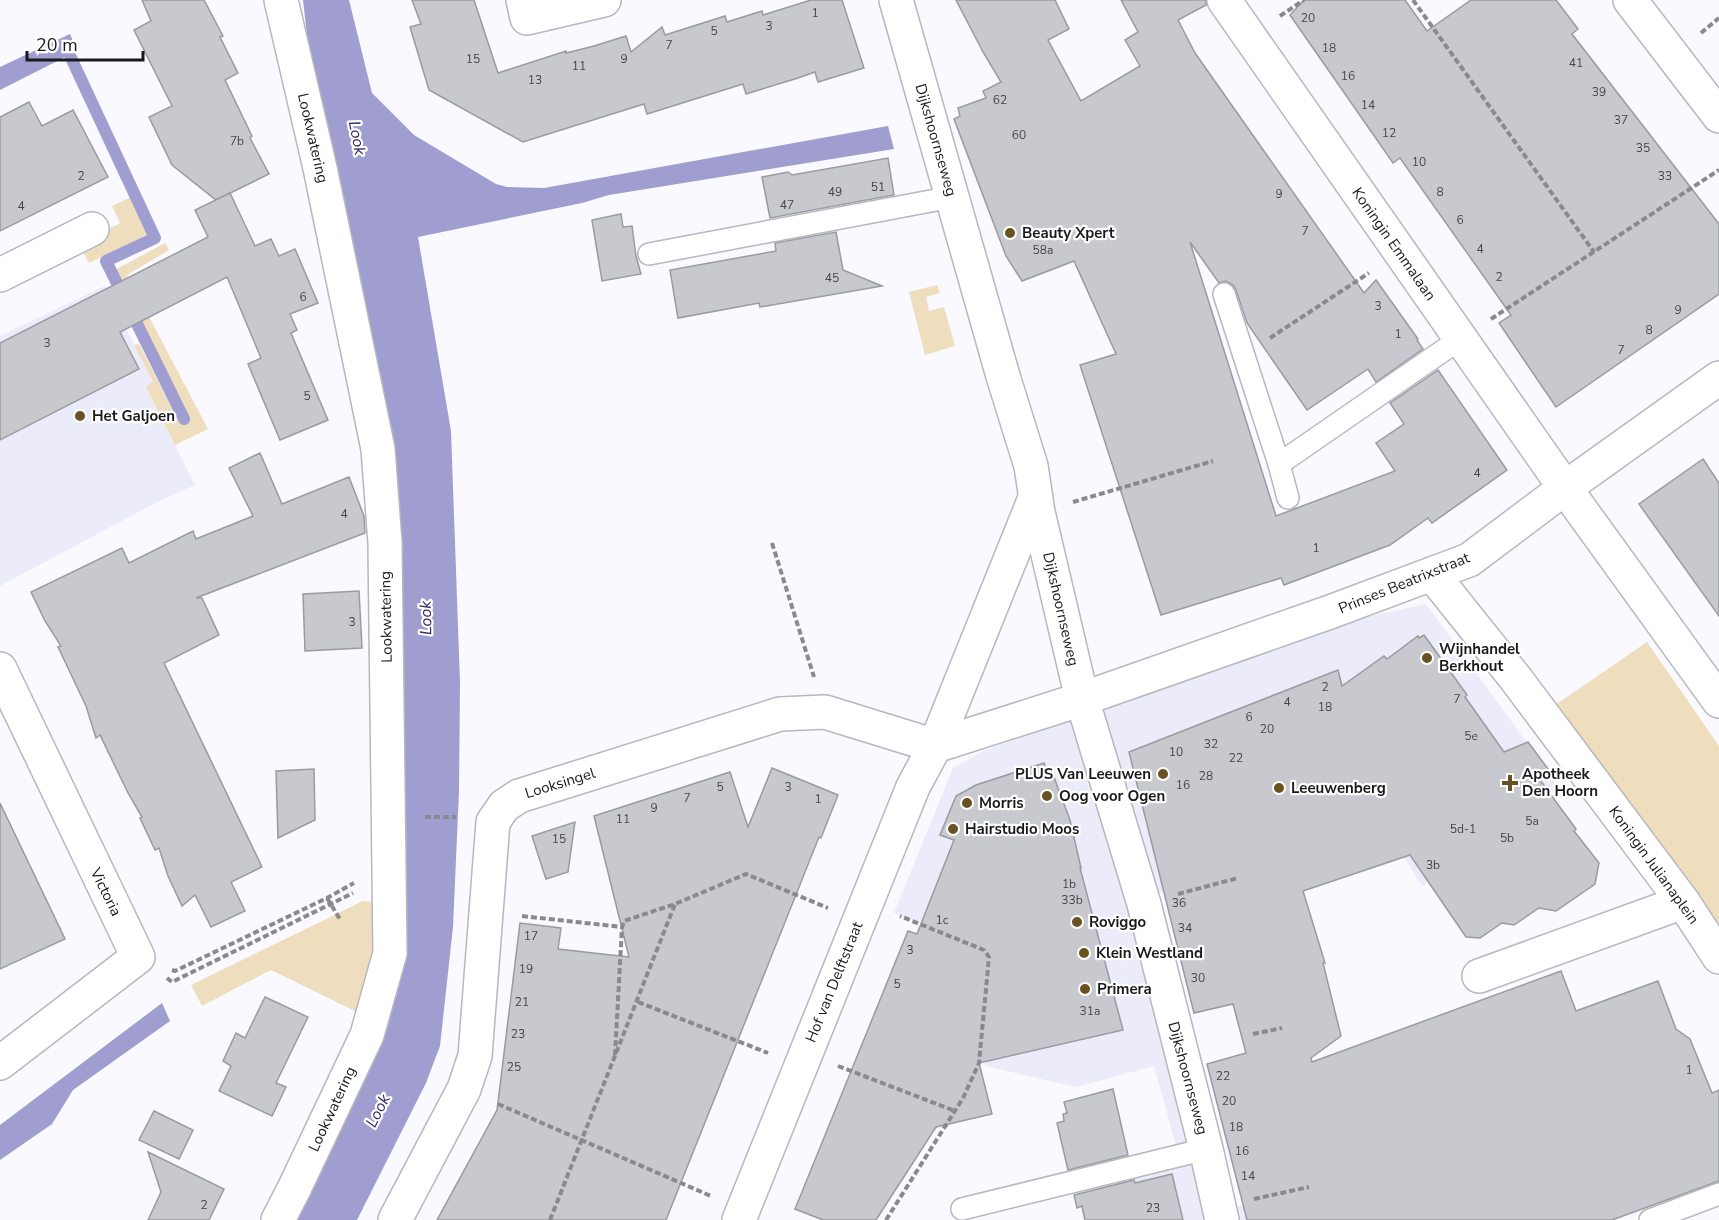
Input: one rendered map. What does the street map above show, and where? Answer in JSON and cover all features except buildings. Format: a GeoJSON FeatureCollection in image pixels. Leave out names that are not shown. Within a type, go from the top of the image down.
{"type":"FeatureCollection","features":[{"type":"Feature","properties":{"kind":"street","name":"Lookwatering"},"geometry":{"type":"LineString","coordinates":[[278,1220],[367,1035],[390,953],[386,543],[378,448],[320,168],[281,0]]}},
{"type":"Feature","properties":{"kind":"street"},"geometry":{"type":"LineString","coordinates":[[523,0],[527,18],[604,0]]}},
{"type":"Feature","properties":{"kind":"street","name":"Dijkshoornseweg"},"geometry":{"type":"LineString","coordinates":[[896,0],[1003,376],[1031,466],[1035,498],[1083,699],[1144,904],[1222,1220]]}},
{"type":"Feature","properties":{"kind":"street","name":"Koningin Emmalaan"},"geometry":{"type":"LineString","coordinates":[[1224,0],[1564,488]]}},
{"type":"Feature","properties":{"kind":"street"},"geometry":{"type":"LineString","coordinates":[[1630,0],[1719,116]]}},
{"type":"Feature","properties":{"kind":"street"},"geometry":{"type":"LineString","coordinates":[[0,275],[92,229]]}},
{"type":"Feature","properties":{"kind":"street","name":"Prinses Beatrixstraat"},"geometry":{"type":"LineString","coordinates":[[1083,699],[1330,612],[1469,560],[1564,488],[1719,378]]}},
{"type":"Feature","properties":{"kind":"street"},"geometry":{"type":"LineString","coordinates":[[1564,488],[1719,701]]}},
{"type":"Feature","properties":{"kind":"street","name":"Hof van Delftstraat"},"geometry":{"type":"LineString","coordinates":[[741,1215],[913,787],[935,746],[1035,498]]}},
{"type":"Feature","properties":{"kind":"street","name":"Koningin Julianaplein"},"geometry":{"type":"LineString","coordinates":[[1432,574],[1516,679],[1683,902],[1719,957]]}},
{"type":"Feature","properties":{"kind":"street","name":"Victoria"},"geometry":{"type":"LineString","coordinates":[[0,669],[138,957]]}},
{"type":"Feature","properties":{"kind":"street"},"geometry":{"type":"LineString","coordinates":[[935,746],[1083,699]]}},
{"type":"Feature","properties":{"kind":"street","name":"Looksingel"},"geometry":{"type":"LineString","coordinates":[[395,1220],[464,1089],[475,1056],[493,822],[504,806],[519,796],[780,714],[825,712],[935,746]]}},
{"type":"Feature","properties":{"kind":"street"},"geometry":{"type":"LineString","coordinates":[[1479,976],[1683,902]]}},
{"type":"Feature","properties":{"kind":"street"},"geometry":{"type":"LineString","coordinates":[[0,1063],[138,957]]}},
{"type":"Feature","properties":{"kind":"lane"},"geometry":{"type":"LineString","coordinates":[[649,254],[952,197]]}},
{"type":"Feature","properties":{"kind":"lane"},"geometry":{"type":"LineString","coordinates":[[1224,294],[1288,498]]}},
{"type":"Feature","properties":{"kind":"lane"},"geometry":{"type":"LineString","coordinates":[[1279,464],[1460,339]]}},
{"type":"Feature","properties":{"kind":"lane"},"geometry":{"type":"LineString","coordinates":[[962,1209],[1206,1149]]}},
{"type":"Feature","properties":{"kind":"lane"},"geometry":{"type":"LineString","coordinates":[[1650,1220],[1719,1194]]}},
{"type":"Feature","properties":{"kind":"path"},"geometry":{"type":"LineString","coordinates":[[1413,0],[1594,252]]}},
{"type":"Feature","properties":{"kind":"path"},"geometry":{"type":"LineString","coordinates":[[1460,339],[1719,170]]}},
{"type":"Feature","properties":{"kind":"path"},"geometry":{"type":"LineString","coordinates":[[1244,355],[1400,252]]}},
{"type":"Feature","properties":{"kind":"path"},"geometry":{"type":"LineString","coordinates":[[1070,504],[1213,461]]}},
{"type":"Feature","properties":{"kind":"path"},"geometry":{"type":"LineString","coordinates":[[772,543],[825,712]]}},
{"type":"Feature","properties":{"kind":"path"},"geometry":{"type":"LineString","coordinates":[[419,816],[461,817]]}},
{"type":"Feature","properties":{"kind":"path"},"geometry":{"type":"LineString","coordinates":[[388,869],[331,905],[172,982],[138,957],[146,950],[175,971],[388,869]]}},
{"type":"Feature","properties":{"kind":"path"},"geometry":{"type":"LineString","coordinates":[[614,1060],[624,921],[675,904],[746,874],[833,910]]}},
{"type":"Feature","properties":{"kind":"path"},"geometry":{"type":"LineString","coordinates":[[1174,895],[1238,878]]}},
{"type":"Feature","properties":{"kind":"path"},"geometry":{"type":"LineString","coordinates":[[327,898],[341,921]]}},
{"type":"Feature","properties":{"kind":"path"},"geometry":{"type":"LineString","coordinates":[[866,902],[984,950],[989,957],[979,1063],[963,1098],[886,1220]]}},
{"type":"Feature","properties":{"kind":"path"},"geometry":{"type":"LineString","coordinates":[[550,1220],[675,904]]}},
{"type":"Feature","properties":{"kind":"path"},"geometry":{"type":"LineString","coordinates":[[485,912],[622,927]]}},
{"type":"Feature","properties":{"kind":"path"},"geometry":{"type":"LineString","coordinates":[[1253,1034],[1282,1028]]}},
{"type":"Feature","properties":{"kind":"path"},"geometry":{"type":"LineString","coordinates":[[464,1089],[741,1215]]}},
{"type":"Feature","properties":{"kind":"path"},"geometry":{"type":"LineString","coordinates":[[1253,1200],[1309,1187]]}},
{"type":"Feature","properties":{"kind":"shaded area"},"geometry":{"type":"Polygon","coordinates":[[[131,197],[149,234],[89,263],[79,245],[120,223],[112,206],[131,197]]]}},
{"type":"Feature","properties":{"kind":"shaded area"},"geometry":{"type":"Polygon","coordinates":[[[165,243],[169,250],[127,275],[208,429],[175,445],[146,387],[153,382],[134,345],[139,344],[179,423],[188,419],[113,271],[165,243]]]}},
{"type":"Feature","properties":{"kind":"shaded area"},"geometry":{"type":"Polygon","coordinates":[[[937,285],[940,293],[926,297],[929,311],[944,307],[955,346],[925,355],[909,292],[937,285]]]}},
{"type":"Feature","properties":{"kind":"shaded area","name":"Het Galjoen"},"geometry":{"type":"Polygon","coordinates":[[[105,286],[153,383],[146,387],[195,485],[161,500],[0,586],[0,336],[105,286]]]}},
{"type":"Feature","properties":{"kind":"shaded area"},"geometry":{"type":"Polygon","coordinates":[[[1426,604],[1559,787],[1422,886],[1396,844],[1130,899],[1211,1212],[1311,1191],[1320,1220],[1084,1220],[1075,1186],[1180,1160],[1154,1066],[1076,1087],[985,1066],[990,954],[985,947],[894,913],[953,768],[983,751],[1314,629],[1426,604]]]}},
{"type":"Feature","properties":{"kind":"shaded area"},"geometry":{"type":"Polygon","coordinates":[[[1647,642],[1719,746],[1719,926],[1548,710],[1647,642]]]}},
{"type":"Feature","properties":{"kind":"shaded area"},"geometry":{"type":"Polygon","coordinates":[[[363,901],[374,902],[379,956],[361,1014],[271,970],[202,1006],[191,985],[363,901]]]}},
{"type":"Feature","properties":{"kind":"water","name":"Look"},"geometry":{"type":"Polygon","coordinates":[[[303,0],[349,0],[372,93],[414,135],[496,184],[507,187],[544,188],[888,126],[894,149],[609,195],[582,203],[418,237],[451,431],[460,682],[459,791],[453,927],[440,1046],[426,1083],[357,1220],[285,1220],[367,1056],[400,532],[394,438],[309,53],[303,0]]]}},
{"type":"Feature","properties":{"kind":"water"},"geometry":{"type":"Polygon","coordinates":[[[70,34],[77,51],[0,90],[0,67],[70,34]]]}},
{"type":"Feature","properties":{"kind":"water"},"geometry":{"type":"Polygon","coordinates":[[[162,1003],[170,1021],[73,1090],[52,1124],[0,1160],[0,1125],[162,1003]]]}},
{"type":"Feature","properties":{"kind":"waterway"},"geometry":{"type":"LineString","coordinates":[[59,50],[66,47],[155,238],[106,261],[184,419]]}},
{"type":"Feature","properties":{"kind":"place","name":"Beauty Xpert"},"geometry":{"type":"Point","coordinates":[1010,233]}},
{"type":"Feature","properties":{"kind":"place","name":"Het Galjoen"},"geometry":{"type":"Point","coordinates":[80,416]}},
{"type":"Feature","properties":{"kind":"place","name":"Wijnhandel Berkhout"},"geometry":{"type":"Point","coordinates":[1427,658]}},
{"type":"Feature","properties":{"kind":"place","name":"PLUS Van Leeuwen"},"geometry":{"type":"Point","coordinates":[1163,774]}},
{"type":"Feature","properties":{"kind":"place","name":"Apotheek Den Hoorn"},"geometry":{"type":"Point","coordinates":[1510,783]}},
{"type":"Feature","properties":{"kind":"place","name":"Leeuwenberg"},"geometry":{"type":"Point","coordinates":[1279,788]}},
{"type":"Feature","properties":{"kind":"place","name":"Oog voor Ogen"},"geometry":{"type":"Point","coordinates":[1047,796]}},
{"type":"Feature","properties":{"kind":"place","name":"Morris"},"geometry":{"type":"Point","coordinates":[967,803]}},
{"type":"Feature","properties":{"kind":"place","name":"Hairstudio Moos"},"geometry":{"type":"Point","coordinates":[953,829]}},
{"type":"Feature","properties":{"kind":"place","name":"Roviggo"},"geometry":{"type":"Point","coordinates":[1077,922]}},
{"type":"Feature","properties":{"kind":"place","name":"Klein Westland"},"geometry":{"type":"Point","coordinates":[1084,953]}},
{"type":"Feature","properties":{"kind":"place","name":"Primera"},"geometry":{"type":"Point","coordinates":[1085,989]}}]}
